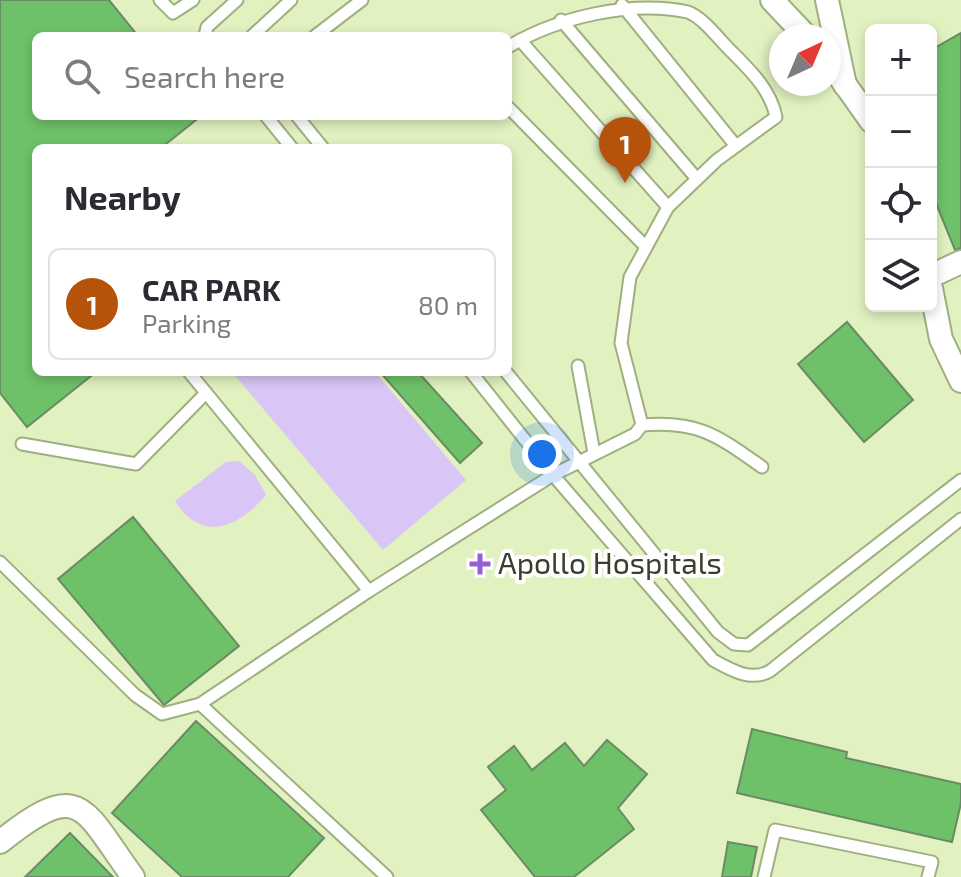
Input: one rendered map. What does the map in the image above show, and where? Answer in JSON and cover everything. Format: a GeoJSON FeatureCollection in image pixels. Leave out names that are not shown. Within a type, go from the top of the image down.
{"type":"FeatureCollection","features":[{"type":"Feature","properties":{"kind":"street"},"geometry":{"type":"LineString","coordinates":[[772,0],[795,24]]}},
{"type":"Feature","properties":{"kind":"street"},"geometry":{"type":"LineString","coordinates":[[827,0],[845,85]]}},
{"type":"Feature","properties":{"kind":"street"},"geometry":{"type":"LineString","coordinates":[[841,79],[865,113]]}},
{"type":"Feature","properties":{"kind":"street"},"geometry":{"type":"LineString","coordinates":[[937,273],[961,262]]}},
{"type":"Feature","properties":{"kind":"street"},"geometry":{"type":"LineString","coordinates":[[936,312],[941,339],[961,381]]}},
{"type":"Feature","properties":{"kind":"street"},"geometry":{"type":"LineString","coordinates":[[0,842],[10,821],[57,804],[86,812],[133,877]]}},
{"type":"Feature","properties":{"kind":"lane"},"geometry":{"type":"LineString","coordinates":[[160,0],[173,13],[193,0]]}},
{"type":"Feature","properties":{"kind":"lane"},"geometry":{"type":"LineString","coordinates":[[206,31],[237,0]]}},
{"type":"Feature","properties":{"kind":"lane"},"geometry":{"type":"LineString","coordinates":[[256,32],[291,0]]}},
{"type":"Feature","properties":{"kind":"lane"},"geometry":{"type":"LineString","coordinates":[[320,32],[362,0]]}},
{"type":"Feature","properties":{"kind":"lane"},"geometry":{"type":"LineString","coordinates":[[512,45],[561,20],[622,5],[653,4],[690,12],[742,62],[773,99],[776,117],[736,146],[668,207],[630,277],[621,343],[642,425]]}},
{"type":"Feature","properties":{"kind":"lane"},"geometry":{"type":"LineString","coordinates":[[622,5],[736,146]]}},
{"type":"Feature","properties":{"kind":"lane"},"geometry":{"type":"LineString","coordinates":[[561,20],[697,179]]}},
{"type":"Feature","properties":{"kind":"lane"},"geometry":{"type":"LineString","coordinates":[[520,40],[668,207]]}},
{"type":"Feature","properties":{"kind":"lane"},"geometry":{"type":"LineString","coordinates":[[512,111],[646,247]]}},
{"type":"Feature","properties":{"kind":"lane"},"geometry":{"type":"LineString","coordinates":[[269,120],[289,144]]}},
{"type":"Feature","properties":{"kind":"lane"},"geometry":{"type":"LineString","coordinates":[[300,120],[320,144]]}},
{"type":"Feature","properties":{"kind":"lane"},"geometry":{"type":"LineString","coordinates":[[578,366],[594,453]]}},
{"type":"Feature","properties":{"kind":"lane"},"geometry":{"type":"LineString","coordinates":[[192,376],[369,591]]}},
{"type":"Feature","properties":{"kind":"lane"},"geometry":{"type":"LineString","coordinates":[[474,376],[553,475],[713,660],[745,675],[761,676],[770,671],[961,519]]}},
{"type":"Feature","properties":{"kind":"lane"},"geometry":{"type":"LineString","coordinates":[[509,376],[718,632],[734,644],[748,645],[961,480]]}},
{"type":"Feature","properties":{"kind":"lane"},"geometry":{"type":"LineString","coordinates":[[22,444],[136,464],[206,393]]}},
{"type":"Feature","properties":{"kind":"lane"},"geometry":{"type":"LineString","coordinates":[[0,562],[135,695],[162,714],[200,704],[369,591],[553,475],[635,434],[642,425],[678,422],[719,436],[762,467]]}},
{"type":"Feature","properties":{"kind":"lane"},"geometry":{"type":"LineString","coordinates":[[200,704],[387,877]]}},
{"type":"Feature","properties":{"kind":"lane"},"geometry":{"type":"LineString","coordinates":[[764,877],[775,830],[932,862],[928,877]]}},
{"type":"Feature","properties":{"kind":"shaded area"},"geometry":{"type":"Polygon","coordinates":[[[235,376],[378,376],[466,480],[383,550],[235,376]]]}},
{"type":"Feature","properties":{"kind":"shaded area"},"geometry":{"type":"Polygon","coordinates":[[[239,461],[255,475],[266,495],[244,515],[220,526],[209,526],[197,523],[175,501],[226,462],[239,461]]]}},
{"type":"Feature","properties":{"kind":"building"},"geometry":{"type":"Polygon","coordinates":[[[0,0],[109,0],[135,32],[32,32],[32,120],[196,120],[166,144],[32,144],[32,376],[91,376],[27,427],[0,393],[0,0]]]}},
{"type":"Feature","properties":{"kind":"building"},"geometry":{"type":"Polygon","coordinates":[[[961,33],[961,248],[955,250],[937,206],[937,47],[961,33]]]}},
{"type":"Feature","properties":{"kind":"building"},"geometry":{"type":"Polygon","coordinates":[[[847,322],[913,400],[864,442],[798,364],[847,322]]]}},
{"type":"Feature","properties":{"kind":"building"},"geometry":{"type":"Polygon","coordinates":[[[384,376],[422,376],[482,443],[460,463],[384,376]]]}},
{"type":"Feature","properties":{"kind":"building"},"geometry":{"type":"Polygon","coordinates":[[[133,517],[239,646],[164,705],[58,579],[133,517]]]}},
{"type":"Feature","properties":{"kind":"building"},"geometry":{"type":"Polygon","coordinates":[[[196,721],[324,838],[288,877],[182,877],[112,813],[196,721]]]}},
{"type":"Feature","properties":{"kind":"building"},"geometry":{"type":"Polygon","coordinates":[[[752,729],[847,752],[846,758],[961,784],[961,803],[952,842],[737,793],[752,729]]]}},
{"type":"Feature","properties":{"kind":"building"},"geometry":{"type":"Polygon","coordinates":[[[607,740],[647,774],[618,808],[634,829],[574,877],[535,877],[481,810],[506,790],[488,767],[514,746],[532,770],[565,743],[584,766],[607,740]]]}},
{"type":"Feature","properties":{"kind":"building"},"geometry":{"type":"Polygon","coordinates":[[[70,833],[113,877],[25,877],[70,833]]]}},
{"type":"Feature","properties":{"kind":"building"},"geometry":{"type":"Polygon","coordinates":[[[728,842],[757,847],[751,877],[722,877],[728,842]]]}},
{"type":"Feature","properties":{"kind":"place","name":"CAR PARK"},"geometry":{"type":"Point","coordinates":[625,183]}},
{"type":"Feature","properties":{"kind":"place","name":"Apollo Hospitals"},"geometry":{"type":"Point","coordinates":[480,564]}}]}
